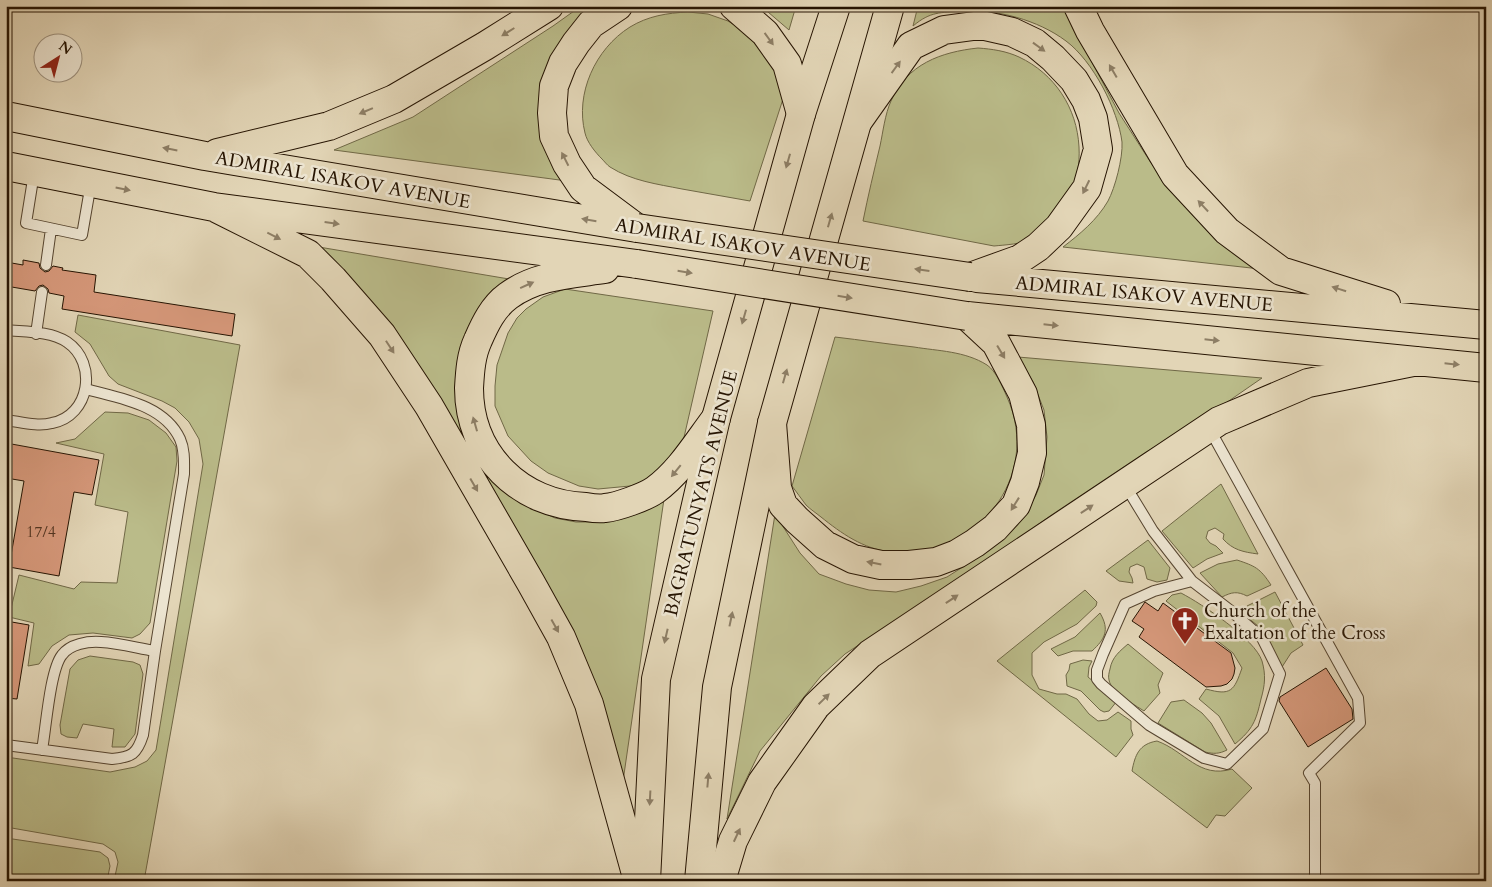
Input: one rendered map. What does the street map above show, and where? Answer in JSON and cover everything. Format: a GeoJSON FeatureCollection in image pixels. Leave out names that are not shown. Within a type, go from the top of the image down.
{"type":"FeatureCollection","features":[{"type":"Feature","properties":{"kind":"main road"},"geometry":{"type":"LineString","coordinates":[[205,156],[330,126],[394,99],[549,6]]}},
{"type":"Feature","properties":{"kind":"main road"},"geometry":{"type":"LineString","coordinates":[[618,6],[592,24],[576,43],[563,63],[554,86],[552,113],[554,136],[567,164],[583,188],[637,228]]}},
{"type":"Feature","properties":{"kind":"main road"},"geometry":{"type":"LineString","coordinates":[[734,6],[765,33],[787,64],[801,114]]}},
{"type":"Feature","properties":{"kind":"main road","name":"BAGRATUNYATS AVENUE"},"geometry":{"type":"LineString","coordinates":[[646,881],[656,679],[716,418],[801,114],[836,6]]}},
{"type":"Feature","properties":{"kind":"main road"},"geometry":{"type":"LineString","coordinates":[[699,881],[717,688],[772,423],[890,6]]}},
{"type":"Feature","properties":{"kind":"main road"},"geometry":{"type":"LineString","coordinates":[[1078,6],[1090,31],[1174,175],[1227,231],[1281,271],[1435,320]]}},
{"type":"Feature","properties":{"kind":"main road"},"geometry":{"type":"LineString","coordinates":[[858,121],[911,46],[944,30],[981,26],[1012,32],[1035,43],[1054,58],[1074,80],[1086,100],[1093,118],[1098,149],[1087,188],[1059,227],[1038,248],[1020,259],[970,277]]}},
{"type":"Feature","properties":{"kind":"main road","name":"ADMIRAL ISAKOV AVENUE"},"geometry":{"type":"LineString","coordinates":[[6,116],[205,156],[637,228],[970,277],[1486,325]]}},
{"type":"Feature","properties":{"kind":"main road","name":"ADMIRAL ISAKOV AVENUE"},"geometry":{"type":"LineString","coordinates":[[6,166],[214,207],[637,264],[967,316],[1486,368]]}},
{"type":"Feature","properties":{"kind":"main road"},"geometry":{"type":"LineString","coordinates":[[214,207],[308,254],[333,279],[382,335],[429,406],[561,637],[589,704],[638,881]]}},
{"type":"Feature","properties":{"kind":"main road"},"geometry":{"type":"LineString","coordinates":[[637,264],[548,277],[526,284],[506,297],[492,312],[474,348],[470,370],[469,404],[480,439],[491,458],[504,474],[532,495],[554,503],[576,507],[606,508],[633,500],[653,491],[671,477],[716,418]]}},
{"type":"Feature","properties":{"kind":"main road"},"geometry":{"type":"LineString","coordinates":[[772,423],[776,488],[783,505],[825,544],[853,559],[881,565],[909,565],[936,562],[957,554],[975,544],[995,528],[1016,505],[1025,482],[1032,453],[1031,425],[1024,394],[996,343],[967,316]]}},
{"type":"Feature","properties":{"kind":"main road"},"geometry":{"type":"LineString","coordinates":[[721,881],[733,841],[762,782],[816,706],[870,654],[1219,421],[1308,382],[1418,361]]}},
{"type":"Feature","properties":{"kind":"lane"},"geometry":{"type":"LineString","coordinates":[[34,172],[26,223],[51,229],[82,235],[91,184]]}},
{"type":"Feature","properties":{"kind":"lane"},"geometry":{"type":"LineString","coordinates":[[46,265],[51,229]]}},
{"type":"Feature","properties":{"kind":"lane"},"geometry":{"type":"LineString","coordinates":[[36,334],[42,292]]}},
{"type":"Feature","properties":{"kind":"lane"},"geometry":{"type":"LineString","coordinates":[[6,330],[53,336],[67,342],[78,352],[85,365],[87,380],[85,394],[78,407],[67,417],[54,423],[39,424],[6,420]]}},
{"type":"Feature","properties":{"kind":"lane"},"geometry":{"type":"LineString","coordinates":[[6,745],[112,759],[123,758],[133,753],[139,747],[144,735],[155,651],[184,474],[182,448],[180,439],[172,427],[151,410],[86,389]]}},
{"type":"Feature","properties":{"kind":"lane"},"geometry":{"type":"LineString","coordinates":[[1209,427],[1358,698],[1360,723],[1309,773],[1315,783],[1314,881]]}},
{"type":"Feature","properties":{"kind":"lane"},"geometry":{"type":"LineString","coordinates":[[1124,484],[1153,531],[1192,581],[1262,638],[1280,674],[1262,729],[1227,764],[1204,758],[1149,725],[1097,679],[1097,670],[1125,604],[1154,591],[1192,581]]}},
{"type":"Feature","properties":{"kind":"lane"},"geometry":{"type":"LineString","coordinates":[[42,750],[55,669],[62,655],[72,647],[87,642],[101,642],[155,651]]}},
{"type":"Feature","properties":{"kind":"green space"},"geometry":{"type":"Polygon","coordinates":[[[581,6],[596,6],[571,27],[562,39],[567,181],[334,150],[413,117],[581,6]]]}},
{"type":"Feature","properties":{"kind":"green space"},"geometry":{"type":"Polygon","coordinates":[[[761,6],[796,6],[789,30],[761,6]]]}},
{"type":"Feature","properties":{"kind":"green space"},"geometry":{"type":"Polygon","coordinates":[[[918,6],[1062,6],[1119,113],[1151,163],[1172,188],[1278,271],[1063,247],[1088,226],[1104,208],[1113,189],[1120,164],[1122,142],[1120,129],[1110,101],[1095,73],[1066,41],[1043,27],[1017,17],[989,12],[962,11],[931,15],[913,26],[918,6]]]}},
{"type":"Feature","properties":{"kind":"green space"},"geometry":{"type":"Polygon","coordinates":[[[688,12],[708,14],[728,21],[746,32],[773,63],[783,99],[750,201],[654,184],[627,176],[608,165],[594,150],[585,133],[583,103],[586,88],[598,60],[607,47],[630,27],[644,20],[665,14],[688,12]]]}},
{"type":"Feature","properties":{"kind":"green space"},"geometry":{"type":"Polygon","coordinates":[[[978,48],[1009,53],[1032,64],[1062,94],[1074,119],[1079,147],[1077,172],[1069,196],[1032,239],[1008,245],[994,246],[863,221],[884,123],[891,101],[898,88],[916,69],[927,62],[951,53],[978,48]]]}},
{"type":"Feature","properties":{"kind":"green space"},"geometry":{"type":"Polygon","coordinates":[[[307,245],[509,279],[492,290],[479,307],[468,328],[456,373],[456,399],[533,508],[555,518],[576,522],[599,522],[624,516],[664,499],[621,795],[584,659],[307,245]]]}},
{"type":"Feature","properties":{"kind":"green space"},"geometry":{"type":"Polygon","coordinates":[[[565,289],[713,311],[682,446],[645,482],[630,486],[598,489],[579,486],[548,473],[531,461],[508,436],[495,406],[497,365],[508,333],[517,318],[526,309],[543,297],[565,289]]]}},
{"type":"Feature","properties":{"kind":"green space"},"geometry":{"type":"Polygon","coordinates":[[[78,315],[240,345],[144,881],[114,881],[118,862],[115,852],[103,844],[6,827],[6,757],[110,772],[135,767],[147,761],[156,750],[203,464],[199,439],[189,422],[175,408],[118,384],[109,376],[90,344],[75,332],[78,315]]]}},
{"type":"Feature","properties":{"kind":"green space"},"geometry":{"type":"Polygon","coordinates":[[[835,337],[961,354],[979,360],[993,371],[1007,397],[1016,427],[1016,456],[1009,483],[994,508],[975,528],[950,542],[922,551],[891,552],[871,548],[853,539],[829,523],[802,500],[792,486],[835,337]]]}},
{"type":"Feature","properties":{"kind":"green space"},"geometry":{"type":"Polygon","coordinates":[[[1018,357],[1262,378],[1197,423],[1146,452],[997,554],[845,654],[821,676],[760,751],[727,819],[775,514],[800,553],[819,574],[869,590],[896,592],[921,586],[947,577],[980,556],[1025,515],[1044,475],[1047,437],[1044,410],[1033,382],[1018,357]]]}},
{"type":"Feature","properties":{"kind":"green space"},"geometry":{"type":"Polygon","coordinates":[[[105,412],[128,413],[149,420],[166,433],[176,447],[177,461],[150,623],[140,634],[132,638],[93,633],[69,635],[52,646],[39,664],[28,666],[34,623],[9,617],[19,575],[74,589],[81,582],[117,583],[128,512],[95,505],[104,454],[56,443],[75,439],[105,412]]]}},
{"type":"Feature","properties":{"kind":"green space"},"geometry":{"type":"Polygon","coordinates":[[[1221,484],[1258,554],[1231,546],[1223,539],[1224,534],[1215,528],[1208,531],[1206,538],[1223,553],[1207,559],[1193,568],[1162,531],[1221,484]]]}},
{"type":"Feature","properties":{"kind":"green space"},"geometry":{"type":"Polygon","coordinates":[[[1148,540],[1170,568],[1167,580],[1157,582],[1147,579],[1144,567],[1137,564],[1130,567],[1129,572],[1133,583],[1119,581],[1106,571],[1148,540]]]}},
{"type":"Feature","properties":{"kind":"green space"},"geometry":{"type":"Polygon","coordinates":[[[1237,560],[1257,568],[1271,585],[1247,596],[1235,593],[1222,597],[1200,573],[1218,564],[1237,560]]]}},
{"type":"Feature","properties":{"kind":"green space"},"geometry":{"type":"Polygon","coordinates":[[[1085,590],[1097,602],[1096,606],[1077,624],[1044,642],[1032,653],[1032,675],[1039,689],[1057,694],[1066,694],[1077,699],[1089,714],[1098,721],[1107,720],[1118,712],[1131,721],[1133,735],[1116,757],[997,661],[1085,590]]]}},
{"type":"Feature","properties":{"kind":"green space"},"geometry":{"type":"Polygon","coordinates":[[[1275,592],[1303,645],[1291,653],[1282,667],[1263,630],[1247,617],[1247,606],[1275,592]]]}},
{"type":"Feature","properties":{"kind":"green space"},"geometry":{"type":"Polygon","coordinates":[[[1181,593],[1202,605],[1239,633],[1257,652],[1262,661],[1264,685],[1257,713],[1250,729],[1235,744],[1219,716],[1199,699],[1206,689],[1221,692],[1230,690],[1237,682],[1242,668],[1233,653],[1166,601],[1172,595],[1181,593]]]}},
{"type":"Feature","properties":{"kind":"green space"},"geometry":{"type":"Polygon","coordinates":[[[1100,613],[1105,624],[1105,634],[1092,651],[1073,651],[1058,656],[1051,649],[1075,637],[1100,613]]]}},
{"type":"Feature","properties":{"kind":"green space"},"geometry":{"type":"Polygon","coordinates":[[[1128,644],[1163,673],[1158,685],[1160,693],[1144,711],[1119,694],[1109,680],[1113,661],[1128,644]]]}},
{"type":"Feature","properties":{"kind":"green space"},"geometry":{"type":"Polygon","coordinates":[[[90,656],[133,662],[140,665],[143,674],[135,734],[125,747],[112,747],[114,729],[83,724],[77,738],[61,734],[60,725],[70,669],[78,660],[90,656]]]}},
{"type":"Feature","properties":{"kind":"green space"},"geometry":{"type":"Polygon","coordinates":[[[1083,660],[1092,661],[1088,677],[1117,701],[1109,711],[1104,712],[1100,710],[1081,691],[1067,686],[1066,675],[1070,664],[1083,660]]]}},
{"type":"Feature","properties":{"kind":"green space"},"geometry":{"type":"Polygon","coordinates":[[[1184,700],[1202,713],[1211,723],[1227,750],[1216,753],[1205,752],[1158,723],[1171,702],[1184,700]]]}},
{"type":"Feature","properties":{"kind":"green space"},"geometry":{"type":"Polygon","coordinates":[[[1157,741],[1167,745],[1201,767],[1220,771],[1232,769],[1252,788],[1225,816],[1216,815],[1207,828],[1132,771],[1139,751],[1151,742],[1157,741]]]}},
{"type":"Feature","properties":{"kind":"green space"},"geometry":{"type":"Polygon","coordinates":[[[6,838],[100,852],[108,858],[110,866],[107,881],[6,881],[6,838]]]}},
{"type":"Feature","properties":{"kind":"building"},"geometry":{"type":"Polygon","coordinates":[[[23,260],[39,263],[40,268],[45,272],[49,271],[53,266],[63,268],[62,270],[96,275],[94,292],[235,314],[232,336],[62,309],[64,296],[49,293],[48,289],[43,285],[39,286],[35,291],[6,286],[6,262],[23,265],[23,260]]]}},
{"type":"Feature","properties":{"kind":"building"},"geometry":{"type":"Polygon","coordinates":[[[6,443],[99,460],[92,495],[74,492],[59,576],[9,567],[24,481],[6,478],[6,443]]]}},
{"type":"Feature","properties":{"kind":"building","name":"Church of the Exaltation of the Cross"},"geometry":{"type":"Polygon","coordinates":[[[1145,602],[1158,611],[1163,603],[1231,653],[1235,668],[1232,679],[1227,684],[1221,686],[1206,687],[1139,637],[1144,629],[1132,621],[1145,602]]]}},
{"type":"Feature","properties":{"kind":"building"},"geometry":{"type":"Polygon","coordinates":[[[6,621],[29,625],[17,699],[6,698],[6,621]]]}},
{"type":"Feature","properties":{"kind":"building"},"geometry":{"type":"Polygon","coordinates":[[[1326,668],[1352,709],[1353,719],[1308,747],[1279,701],[1280,697],[1326,668]]]}},
{"type":"Feature","properties":{"kind":"place","name":"Church of the Exaltation of the Cross"},"geometry":{"type":"Point","coordinates":[1185,645]}}]}
